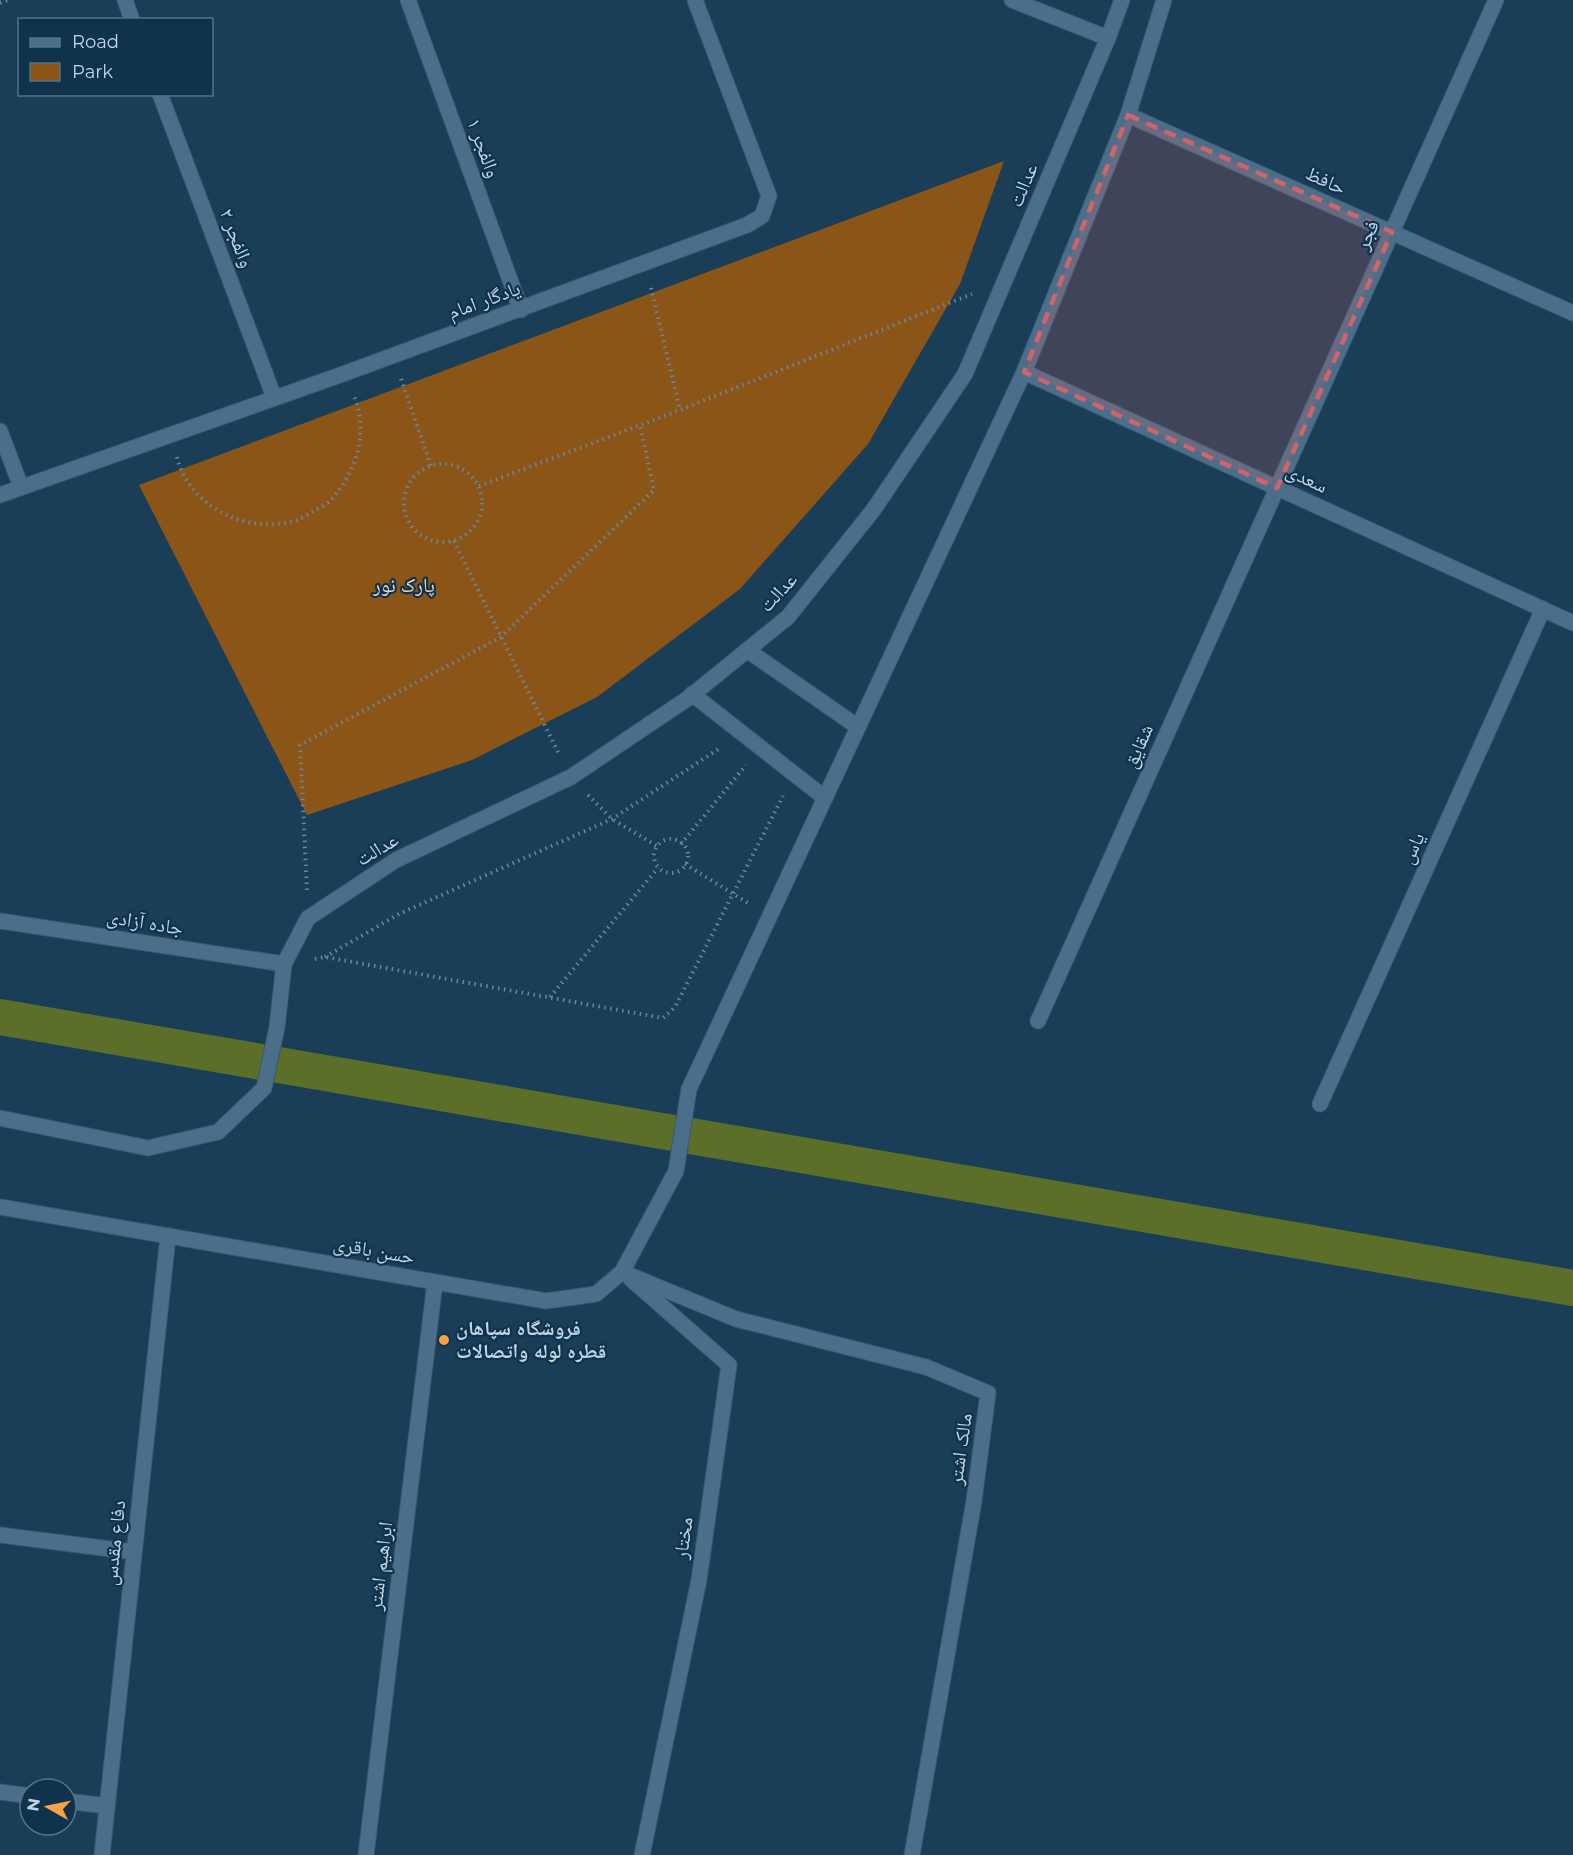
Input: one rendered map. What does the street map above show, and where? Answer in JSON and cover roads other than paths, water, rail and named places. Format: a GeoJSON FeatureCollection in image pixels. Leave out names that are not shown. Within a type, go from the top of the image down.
{"type":"FeatureCollection","features":[{"type":"Feature","properties":{"kind":"street"},"geometry":{"type":"LineString","coordinates":[[125,0],[131,18]]}},
{"type":"Feature","properties":{"kind":"street","name":"والفجر ۱"},"geometry":{"type":"LineString","coordinates":[[408,0],[521,310]]}},
{"type":"Feature","properties":{"kind":"street","name":"یادگار امام"},"geometry":{"type":"LineString","coordinates":[[0,495],[521,310],[747,225],[762,216],[769,196],[695,0]]}},
{"type":"Feature","properties":{"kind":"street"},"geometry":{"type":"LineString","coordinates":[[1012,0],[1108,38]]}},
{"type":"Feature","properties":{"kind":"street","name":"عدالت"},"geometry":{"type":"LineString","coordinates":[[0,1118],[148,1148],[219,1132],[264,1088],[277,1027],[284,964],[309,918],[396,860],[571,777],[692,694],[788,617],[874,510],[965,375],[1122,0]]}},
{"type":"Feature","properties":{"kind":"street"},"geometry":{"type":"LineString","coordinates":[[692,694],[825,798],[1024,372],[1128,115],[1164,0]]}},
{"type":"Feature","properties":{"kind":"street","name":"فجر"},"geometry":{"type":"LineString","coordinates":[[1277,488],[1496,0]]}},
{"type":"Feature","properties":{"kind":"street","name":"والفجر ۲"},"geometry":{"type":"LineString","coordinates":[[161,96],[274,397]]}},
{"type":"Feature","properties":{"kind":"street","name":"حافظ"},"geometry":{"type":"LineString","coordinates":[[1128,115],[1573,313]]}},
{"type":"Feature","properties":{"kind":"street","name":"سعدی"},"geometry":{"type":"LineString","coordinates":[[1024,372],[1573,623]]}},
{"type":"Feature","properties":{"kind":"street"},"geometry":{"type":"LineString","coordinates":[[0,431],[21,487]]}},
{"type":"Feature","properties":{"kind":"street","name":"شقایق"},"geometry":{"type":"LineString","coordinates":[[1038,1020],[1277,488]]}},
{"type":"Feature","properties":{"kind":"street","name":"یاس"},"geometry":{"type":"LineString","coordinates":[[1320,1104],[1543,609]]}},
{"type":"Feature","properties":{"kind":"street"},"geometry":{"type":"LineString","coordinates":[[747,651],[858,727]]}},
{"type":"Feature","properties":{"kind":"street","name":"حسن باقری"},"geometry":{"type":"LineString","coordinates":[[0,1207],[546,1301],[596,1294],[622,1272],[676,1172],[689,1089],[825,798]]}},
{"type":"Feature","properties":{"kind":"street","name":"جاده آزادی"},"geometry":{"type":"LineString","coordinates":[[0,921],[284,964]]}},
{"type":"Feature","properties":{"kind":"street","name":"دفاع مقدس"},"geometry":{"type":"LineString","coordinates":[[102,1855],[168,1236]]}},
{"type":"Feature","properties":{"kind":"street","name":"مختار"},"geometry":{"type":"LineString","coordinates":[[622,1272],[729,1365],[699,1580],[642,1855]]}},
{"type":"Feature","properties":{"kind":"street","name":"مالک اشتر"},"geometry":{"type":"LineString","coordinates":[[622,1272],[736,1319],[926,1367],[988,1394],[972,1513],[912,1855]]}},
{"type":"Feature","properties":{"kind":"street","name":"ابراهیم اشتر"},"geometry":{"type":"LineString","coordinates":[[366,1855],[435,1282]]}},
{"type":"Feature","properties":{"kind":"street"},"geometry":{"type":"LineString","coordinates":[[0,1535],[134,1552]]}},
{"type":"Feature","properties":{"kind":"street"},"geometry":{"type":"LineString","coordinates":[[0,1792],[18,1794]]}},
{"type":"Feature","properties":{"kind":"street"},"geometry":{"type":"LineString","coordinates":[[78,1802],[107,1806]]}},
{"type":"Feature","properties":{"kind":"waterway"},"geometry":{"type":"LineString","coordinates":[[0,1017],[1573,1288]]}},
{"type":"Feature","properties":{"kind":"place","name":"فروشگاه سپاهان قطره لوله واتصالات"},"geometry":{"type":"Point","coordinates":[444,1340]}},
{"type":"Feature","properties":{"kind":"park label","name":"پارک نور"},"geometry":{"type":"Point","coordinates":[404,585]}}]}
